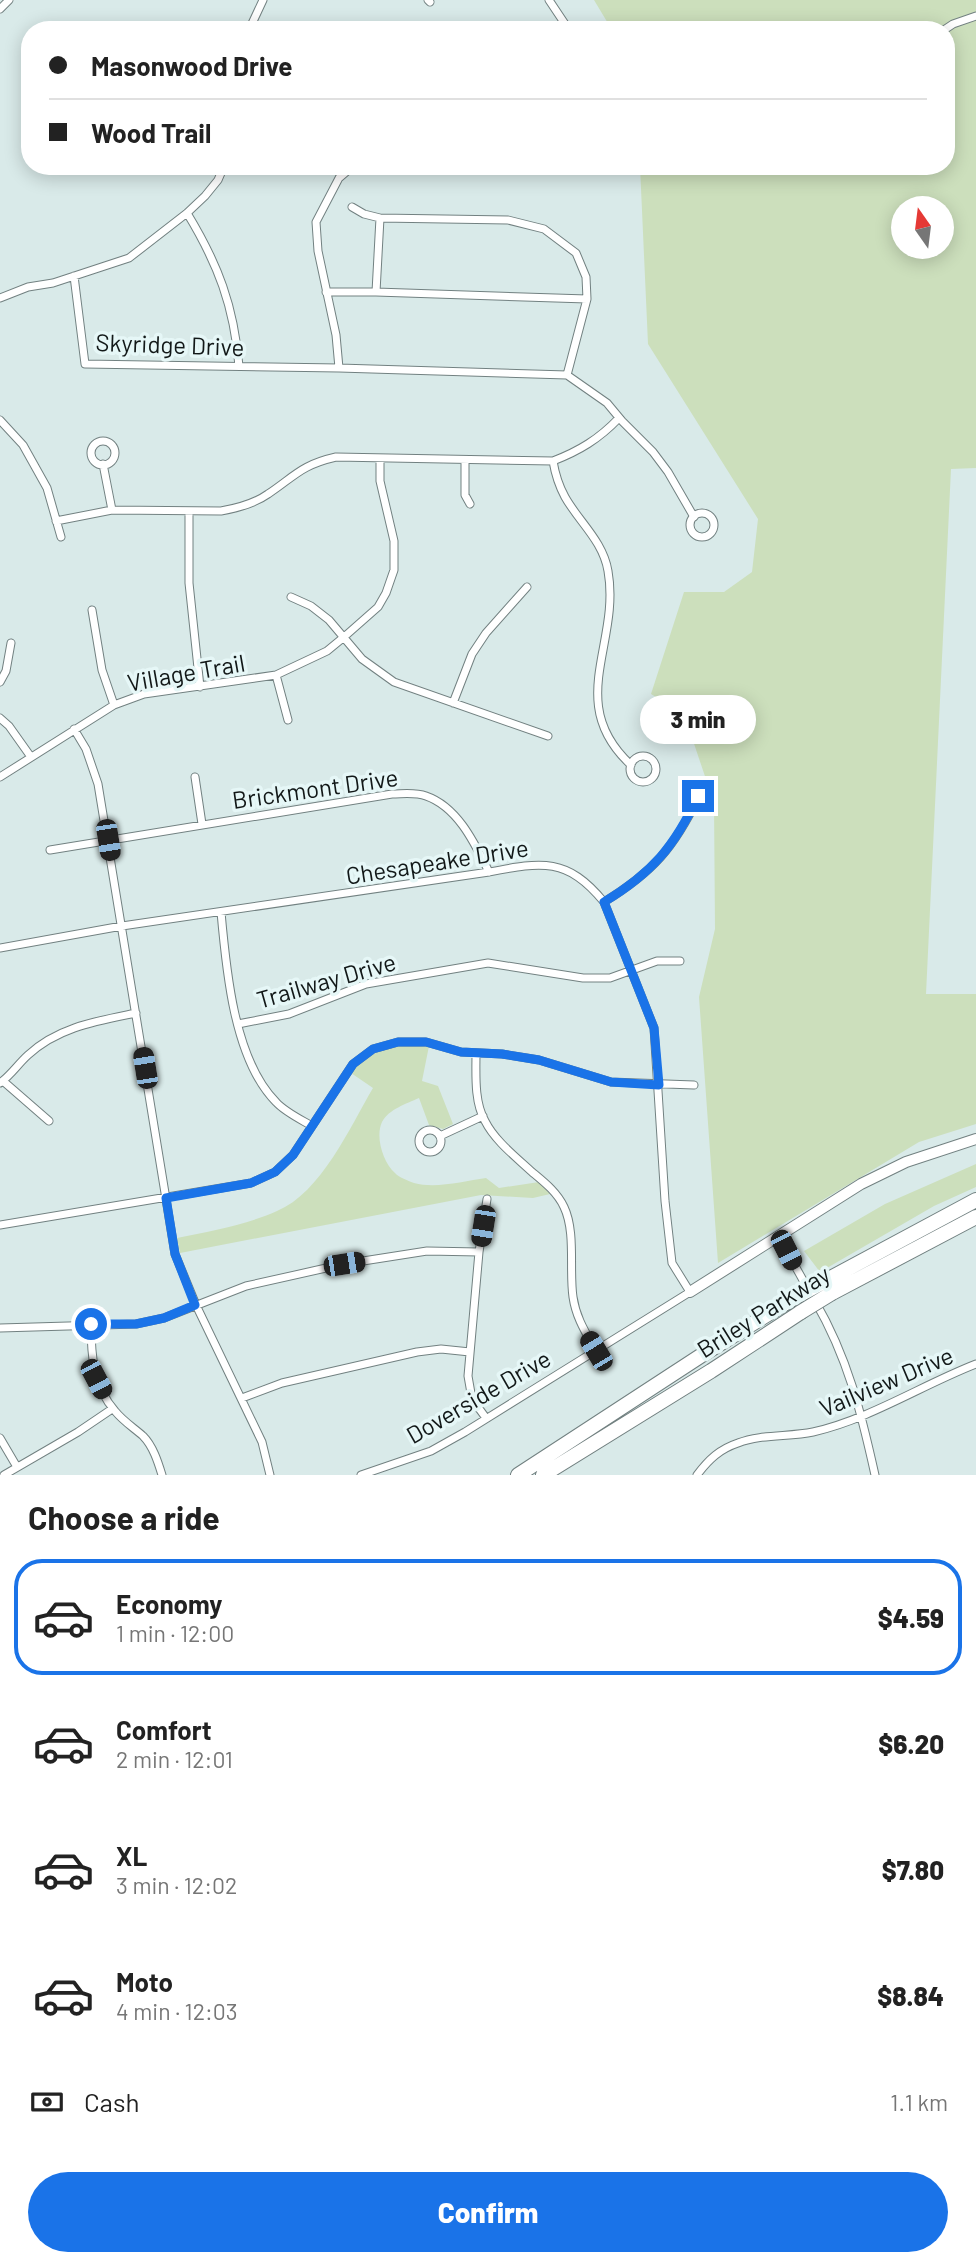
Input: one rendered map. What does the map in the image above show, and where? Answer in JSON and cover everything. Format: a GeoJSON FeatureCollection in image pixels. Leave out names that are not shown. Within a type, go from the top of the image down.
{"type":"FeatureCollection","features":[{"type":"Feature","properties":{"kind":"highway","name":"Briley Parkway"},"geometry":{"type":"LineString","coordinates":[[544,1475],[711,1371],[801,1311],[828,1287],[976,1200]]}},
{"type":"Feature","properties":{"kind":"highway","name":"Briley Parkway"},"geometry":{"type":"LineString","coordinates":[[518,1475],[792,1299],[828,1287],[976,1217]]}},
{"type":"Feature","properties":{"kind":"street"},"geometry":{"type":"LineString","coordinates":[[0,9],[9,0]]}},
{"type":"Feature","properties":{"kind":"street"},"geometry":{"type":"LineString","coordinates":[[253,21],[263,0]]}},
{"type":"Feature","properties":{"kind":"street"},"geometry":{"type":"LineString","coordinates":[[549,0],[563,21]]}},
{"type":"Feature","properties":{"kind":"street"},"geometry":{"type":"LineString","coordinates":[[955,23],[976,16]]}},
{"type":"Feature","properties":{"kind":"street"},"geometry":{"type":"LineString","coordinates":[[0,298],[28,287],[53,283],[129,258],[205,197],[220,175]]}},
{"type":"Feature","properties":{"kind":"street"},"geometry":{"type":"LineString","coordinates":[[338,369],[336,335],[318,251],[317,222],[342,175]]}},
{"type":"Feature","properties":{"kind":"street"},"geometry":{"type":"LineString","coordinates":[[352,207],[364,214],[380,218],[508,220],[544,229],[576,253],[586,277],[587,299],[567,375],[607,403],[653,452],[694,517]]}},
{"type":"Feature","properties":{"kind":"street"},"geometry":{"type":"LineString","coordinates":[[187,213],[220,274],[237,340],[239,366]]}},
{"type":"Feature","properties":{"kind":"street"},"geometry":{"type":"LineString","coordinates":[[376,292],[380,218]]}},
{"type":"Feature","properties":{"kind":"street","name":"Skyridge Drive"},"geometry":{"type":"LineString","coordinates":[[74,276],[85,364],[567,375]]}},
{"type":"Feature","properties":{"kind":"street"},"geometry":{"type":"LineString","coordinates":[[326,292],[587,299]]}},
{"type":"Feature","properties":{"kind":"street"},"geometry":{"type":"LineString","coordinates":[[56,521],[111,510],[221,511],[251,504],[314,462],[335,457],[553,461],[578,452],[604,434],[619,418]]}},
{"type":"Feature","properties":{"kind":"street"},"geometry":{"type":"LineString","coordinates":[[0,420],[23,445],[47,488],[61,537]]}},
{"type":"Feature","properties":{"kind":"street","name":"Village Trail"},"geometry":{"type":"LineString","coordinates":[[0,777],[114,705],[144,694],[276,675],[327,651],[344,637],[378,607],[394,570],[394,541],[380,481],[380,458]]}},
{"type":"Feature","properties":{"kind":"street"},"geometry":{"type":"LineString","coordinates":[[465,461],[465,495],[470,504]]}},
{"type":"Feature","properties":{"kind":"street"},"geometry":{"type":"LineString","coordinates":[[553,461],[564,495],[600,548],[608,568],[610,601],[596,698],[604,730],[612,744],[631,765]]}},
{"type":"Feature","properties":{"kind":"street"},"geometry":{"type":"LineString","coordinates":[[103,464],[111,510]]}},
{"type":"Feature","properties":{"kind":"street"},"geometry":{"type":"LineString","coordinates":[[189,510],[189,583],[200,687]]}},
{"type":"Feature","properties":{"kind":"street"},"geometry":{"type":"LineString","coordinates":[[453,703],[472,654],[486,633],[527,587]]}},
{"type":"Feature","properties":{"kind":"street"},"geometry":{"type":"LineString","coordinates":[[290,597],[311,606],[329,620],[362,659],[394,682],[548,736]]}},
{"type":"Feature","properties":{"kind":"street"},"geometry":{"type":"LineString","coordinates":[[92,610],[102,670],[114,705]]}},
{"type":"Feature","properties":{"kind":"street"},"geometry":{"type":"LineString","coordinates":[[0,681],[6,670],[11,643]]}},
{"type":"Feature","properties":{"kind":"street"},"geometry":{"type":"LineString","coordinates":[[276,675],[288,720]]}},
{"type":"Feature","properties":{"kind":"street"},"geometry":{"type":"LineString","coordinates":[[0,718],[9,726],[30,757]]}},
{"type":"Feature","properties":{"kind":"street"},"geometry":{"type":"LineString","coordinates":[[74,729],[86,750],[99,784],[175,1254],[195,1305],[262,1443],[270,1475]]}},
{"type":"Feature","properties":{"kind":"street"},"geometry":{"type":"LineString","coordinates":[[195,777],[202,824]]}},
{"type":"Feature","properties":{"kind":"street","name":"Brickmont Drive"},"geometry":{"type":"LineString","coordinates":[[50,850],[392,794],[425,795],[457,818],[473,839],[489,872]]}},
{"type":"Feature","properties":{"kind":"street"},"geometry":{"type":"LineString","coordinates":[[604,902],[636,882],[668,850],[698,796]]}},
{"type":"Feature","properties":{"kind":"street","name":"Chesapeake Drive"},"geometry":{"type":"LineString","coordinates":[[0,948],[122,926],[530,864],[546,864],[570,872],[582,879],[604,902],[654,1028],[665,1201],[673,1263],[690,1292]]}},
{"type":"Feature","properties":{"kind":"street"},"geometry":{"type":"LineString","coordinates":[[221,912],[225,956],[238,1024],[257,1080],[277,1104],[312,1126]]}},
{"type":"Feature","properties":{"kind":"street","name":"Trailway Drive"},"geometry":{"type":"LineString","coordinates":[[238,1024],[289,1014],[366,984],[488,963],[583,978],[610,978],[657,961],[680,961]]}},
{"type":"Feature","properties":{"kind":"street"},"geometry":{"type":"LineString","coordinates":[[49,1121],[1,1082],[29,1054],[55,1036],[83,1023],[136,1013]]}},
{"type":"Feature","properties":{"kind":"street"},"geometry":{"type":"LineString","coordinates":[[0,1225],[251,1183],[275,1172],[293,1155],[353,1064],[373,1049],[398,1042],[426,1042],[461,1052],[539,1060],[611,1082],[694,1086]]}},
{"type":"Feature","properties":{"kind":"street"},"geometry":{"type":"LineString","coordinates":[[476,1053],[477,1082],[485,1121],[504,1146],[555,1192],[565,1209],[570,1229],[573,1299],[580,1324],[596,1351]]}},
{"type":"Feature","properties":{"kind":"street"},"geometry":{"type":"LineString","coordinates":[[440,1136],[483,1116]]}},
{"type":"Feature","properties":{"kind":"street","name":"Doverside Drive"},"geometry":{"type":"LineString","coordinates":[[361,1475],[431,1451],[465,1432],[861,1184],[895,1167],[976,1139]]}},
{"type":"Feature","properties":{"kind":"street"},"geometry":{"type":"LineString","coordinates":[[486,1418],[472,1399],[468,1376],[479,1252],[487,1199]]}},
{"type":"Feature","properties":{"kind":"street"},"geometry":{"type":"LineString","coordinates":[[779,1237],[837,1342],[862,1415],[875,1475]]}},
{"type":"Feature","properties":{"kind":"street"},"geometry":{"type":"LineString","coordinates":[[0,1328],[136,1324],[164,1318],[246,1286],[344,1264],[427,1251],[479,1252]]}},
{"type":"Feature","properties":{"kind":"street"},"geometry":{"type":"LineString","coordinates":[[91,1324],[91,1354],[96,1379],[113,1409],[145,1438],[154,1452],[162,1475]]}},
{"type":"Feature","properties":{"kind":"street"},"geometry":{"type":"LineString","coordinates":[[242,1398],[282,1383],[417,1352],[441,1349],[470,1352]]}},
{"type":"Feature","properties":{"kind":"street","name":"Vailview Drive"},"geometry":{"type":"LineString","coordinates":[[697,1475],[706,1462],[719,1451],[741,1442],[813,1432],[862,1415],[976,1364]]}},
{"type":"Feature","properties":{"kind":"street"},"geometry":{"type":"LineString","coordinates":[[4,1475],[113,1409]]}},
{"type":"Feature","properties":{"kind":"street"},"geometry":{"type":"LineString","coordinates":[[0,1438],[17,1466]]}},
{"type":"Feature","properties":{"kind":"green space"},"geometry":{"type":"Polygon","coordinates":[[[594,0],[976,0],[976,468],[951,469],[926,994],[976,994],[976,1124],[919,1142],[718,1263],[699,997],[715,929],[714,803],[684,714],[651,694],[684,592],[724,592],[752,572],[758,519],[648,344],[640,175],[955,175],[955,21],[607,21],[594,0]]]}},
{"type":"Feature","properties":{"kind":"green space"},"geometry":{"type":"Polygon","coordinates":[[[414,1044],[429,1046],[422,1081],[438,1086],[453,1124],[443,1129],[429,1125],[419,1098],[389,1114],[382,1122],[379,1135],[381,1149],[395,1173],[423,1185],[486,1178],[499,1188],[539,1182],[550,1194],[533,1198],[481,1195],[180,1253],[177,1238],[265,1216],[293,1202],[307,1190],[333,1157],[373,1088],[351,1073],[356,1065],[378,1051],[414,1044]]]}},
{"type":"Feature","properties":{"kind":"green space"},"geometry":{"type":"Polygon","coordinates":[[[976,1164],[976,1187],[934,1206],[820,1272],[804,1251],[885,1204],[976,1164]]]}},
{"type":"Feature","properties":{"kind":"route"},"geometry":{"type":"LineString","coordinates":[[91,1324],[136,1324],[164,1318],[195,1305],[175,1254],[166,1198],[251,1183],[275,1172],[293,1155],[353,1064],[373,1049],[398,1042],[426,1042],[461,1052],[502,1054],[539,1060],[611,1082],[659,1085],[654,1028],[604,902],[636,882],[668,850],[698,796]]}}]}
